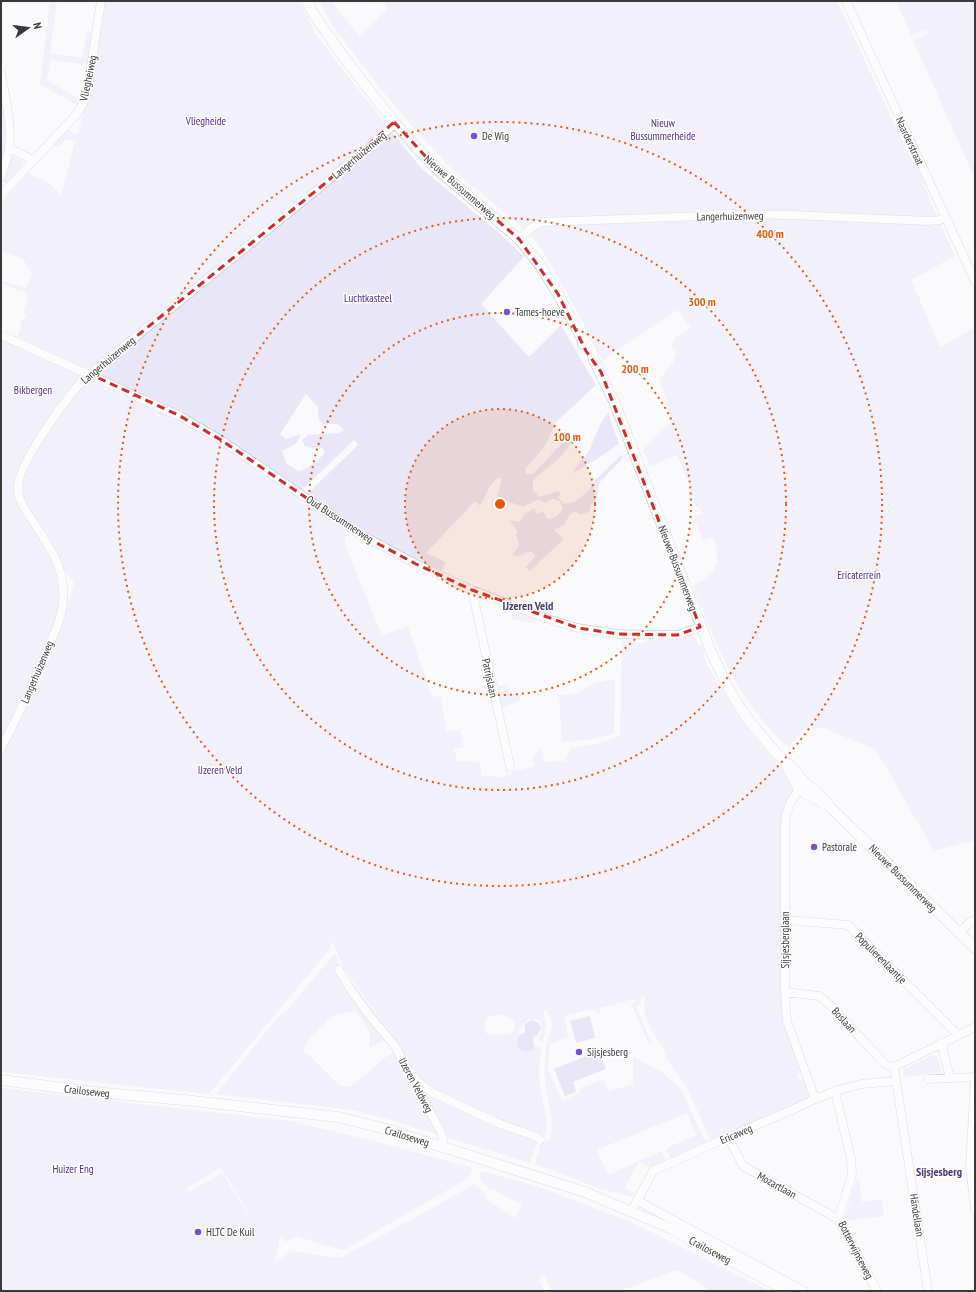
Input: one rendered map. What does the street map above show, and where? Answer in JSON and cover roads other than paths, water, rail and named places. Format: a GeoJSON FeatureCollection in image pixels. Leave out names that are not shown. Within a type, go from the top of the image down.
{"type":"FeatureCollection","features":[{"type":"Feature","properties":{"kind":"main road","name":"Nieuwe Bussummerweg"},"geometry":{"type":"LineString","coordinates":[[307,1],[314,15],[343,56],[394,122],[438,170],[519,239],[539,264],[558,294],[581,337],[589,357],[594,360],[609,391],[630,442],[700,627],[729,689],[746,717],[803,787],[831,808],[870,841],[975,948]]}},
{"type":"Feature","properties":{"kind":"main road","name":"Crailoseweg"},"geometry":{"type":"LineString","coordinates":[[1,1080],[94,1092],[184,1100],[338,1117],[386,1129],[585,1192],[672,1230],[786,1291]]}},
{"type":"Feature","properties":{"kind":"street","name":"Vliegheiweg"},"geometry":{"type":"LineString","coordinates":[[1,195],[76,115],[83,104],[88,87],[101,1]]}},
{"type":"Feature","properties":{"kind":"street","name":"Naarderstraat"},"geometry":{"type":"LineString","coordinates":[[846,1],[975,281]]}},
{"type":"Feature","properties":{"kind":"street"},"geometry":{"type":"LineString","coordinates":[[1,73],[8,115],[9,148],[1,177]]}},
{"type":"Feature","properties":{"kind":"street","name":"Langerhuizenweg"},"geometry":{"type":"LineString","coordinates":[[1,748],[30,693],[58,623],[63,601],[62,572],[55,556],[23,506],[18,491],[18,482],[41,436],[74,390],[90,374],[324,185],[391,127],[394,122]]}},
{"type":"Feature","properties":{"kind":"street"},"geometry":{"type":"LineString","coordinates":[[9,148],[33,160]]}},
{"type":"Feature","properties":{"kind":"street","name":"Langerhuizenweg"},"geometry":{"type":"LineString","coordinates":[[519,239],[531,228],[543,222],[720,214],[791,215],[929,221],[946,218]]}},
{"type":"Feature","properties":{"kind":"street","name":"Oud Bussummerweg"},"geometry":{"type":"LineString","coordinates":[[1,335],[180,416],[221,440],[358,532],[416,564],[472,590],[548,619],[578,628],[619,634],[678,634],[700,627]]}},
{"type":"Feature","properties":{"kind":"street","name":"Patrijslaan"},"geometry":{"type":"LineString","coordinates":[[472,590],[510,766]]}},
{"type":"Feature","properties":{"kind":"street","name":"Sijsjesberglaan"},"geometry":{"type":"LineString","coordinates":[[803,787],[790,802],[786,812],[785,823],[785,992],[787,1021],[815,1099]]}},
{"type":"Feature","properties":{"kind":"street","name":"Populierenlaantje"},"geometry":{"type":"LineString","coordinates":[[786,920],[848,925],[958,1035]]}},
{"type":"Feature","properties":{"kind":"street"},"geometry":{"type":"LineString","coordinates":[[959,933],[970,922],[975,920]]}},
{"type":"Feature","properties":{"kind":"street","name":"IJzeren Veldweg"},"geometry":{"type":"LineString","coordinates":[[339,970],[368,1015],[395,1046],[404,1064],[416,1080],[424,1101],[440,1130],[443,1139],[442,1146]]}},
{"type":"Feature","properties":{"kind":"street","name":"Boslaan"},"geometry":{"type":"LineString","coordinates":[[785,992],[819,996],[830,1005],[885,1064],[894,1067]]}},
{"type":"Feature","properties":{"kind":"street"},"geometry":{"type":"LineString","coordinates":[[894,1067],[975,1026]]}},
{"type":"Feature","properties":{"kind":"street"},"geometry":{"type":"LineString","coordinates":[[941,1043],[950,1078]]}},
{"type":"Feature","properties":{"kind":"street","name":"Händellaan"},"geometry":{"type":"LineString","coordinates":[[894,1067],[928,1291]]}},
{"type":"Feature","properties":{"kind":"street"},"geometry":{"type":"LineString","coordinates":[[928,1079],[975,1077],[970,1167],[975,1209]]}},
{"type":"Feature","properties":{"kind":"street"},"geometry":{"type":"LineString","coordinates":[[416,1080],[432,1093],[500,1124],[532,1135],[540,1140]]}},
{"type":"Feature","properties":{"kind":"street","name":"Ericaweg"},"geometry":{"type":"LineString","coordinates":[[631,1212],[653,1171],[835,1091],[862,1084],[896,1081]]}},
{"type":"Feature","properties":{"kind":"street","name":"Botterwijnseweg"},"geometry":{"type":"LineString","coordinates":[[835,1091],[851,1159],[852,1175],[838,1220],[876,1291]]}},
{"type":"Feature","properties":{"kind":"street","name":"Mozartlaan"},"geometry":{"type":"LineString","coordinates":[[728,1137],[743,1166],[838,1220]]}},
{"type":"Feature","properties":{"kind":"street","name":"Crailoseweg"},"geometry":{"type":"LineString","coordinates":[[638,1201],[804,1291]]}},
{"type":"Feature","properties":{"kind":"place","name":"De Wig"},"geometry":{"type":"Point","coordinates":[474,136]}},
{"type":"Feature","properties":{"kind":"place","name":"Tames-hoeve"},"geometry":{"type":"Point","coordinates":[507,312]}},
{"type":"Feature","properties":{"kind":"place","name":"Pastorale"},"geometry":{"type":"Point","coordinates":[814,847]}},
{"type":"Feature","properties":{"kind":"place","name":"Sijsjesberg"},"geometry":{"type":"Point","coordinates":[579,1052]}},
{"type":"Feature","properties":{"kind":"place","name":"HLTC De Kuil"},"geometry":{"type":"Point","coordinates":[198,1232]}},
{"type":"Feature","properties":{"kind":"district","name":"IJzeren Veld"},"geometry":{"type":"Point","coordinates":[528,605]}},
{"type":"Feature","properties":{"kind":"district","name":"Sijsjesberg"},"geometry":{"type":"Point","coordinates":[939,1171]}},
{"type":"Feature","properties":{"kind":"park label","name":"Vliegheide"},"geometry":{"type":"Point","coordinates":[206,121]}},
{"type":"Feature","properties":{"kind":"park label","name":"Nieuw Bussummerheide"},"geometry":{"type":"Point","coordinates":[663,129]}},
{"type":"Feature","properties":{"kind":"park label","name":"Luchtkasteel"},"geometry":{"type":"Point","coordinates":[368,298]}},
{"type":"Feature","properties":{"kind":"park label","name":"Bikbergen"},"geometry":{"type":"Point","coordinates":[33,390]}},
{"type":"Feature","properties":{"kind":"park label","name":"Ericaterrein"},"geometry":{"type":"Point","coordinates":[859,575]}},
{"type":"Feature","properties":{"kind":"park label","name":"Huizer Eng"},"geometry":{"type":"Point","coordinates":[73,1169]}}]}
